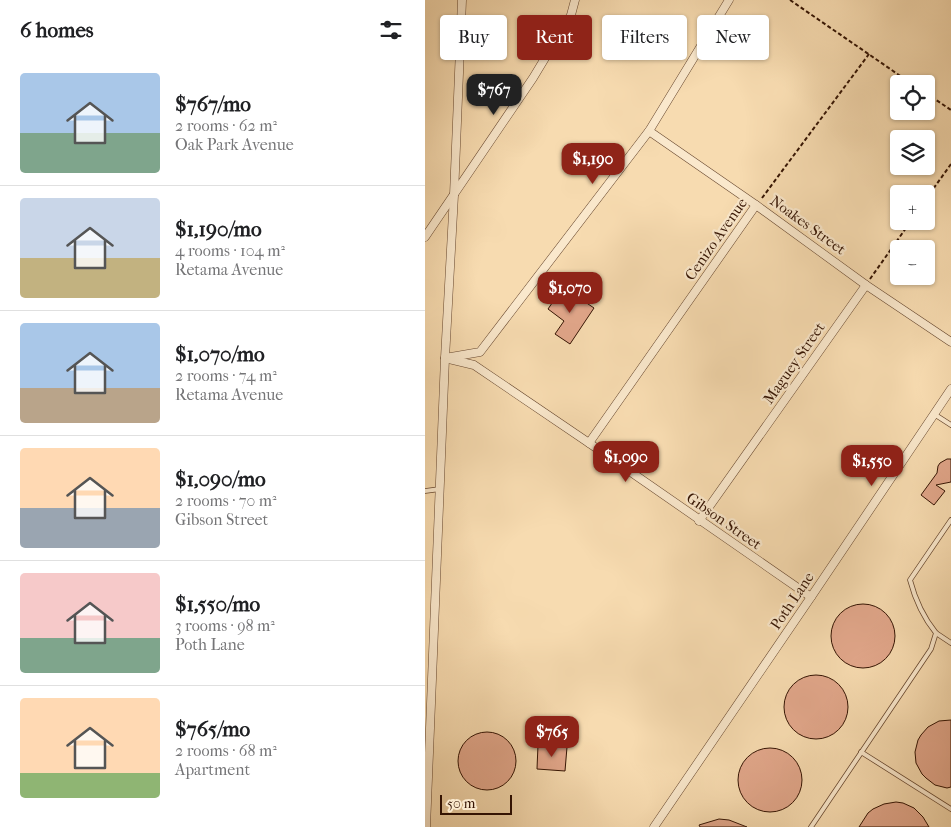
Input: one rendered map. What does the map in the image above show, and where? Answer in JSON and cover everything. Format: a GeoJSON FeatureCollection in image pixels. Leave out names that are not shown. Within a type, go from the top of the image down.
{"type":"FeatureCollection","features":[{"type":"Feature","properties":{"kind":"street"},"geometry":{"type":"LineString","coordinates":[[426,827],[427,760],[462,0]]}},
{"type":"Feature","properties":{"kind":"street"},"geometry":{"type":"LineString","coordinates":[[425,237],[533,78],[571,15],[575,0]]}},
{"type":"Feature","properties":{"kind":"street"},"geometry":{"type":"LineString","coordinates":[[445,358],[480,352],[649,131],[729,0]]}},
{"type":"Feature","properties":{"kind":"street","name":"Noakes Street"},"geometry":{"type":"LineString","coordinates":[[649,131],[757,205],[866,285],[951,342]]}},
{"type":"Feature","properties":{"kind":"street","name":"Cenizo Avenue"},"geometry":{"type":"LineString","coordinates":[[589,443],[757,205]]}},
{"type":"Feature","properties":{"kind":"street","name":"Maguey Street"},"geometry":{"type":"LineString","coordinates":[[699,521],[866,285]]}},
{"type":"Feature","properties":{"kind":"street","name":"Gibson Street"},"geometry":{"type":"LineString","coordinates":[[445,358],[474,365],[811,597]]}},
{"type":"Feature","properties":{"kind":"street","name":"Poth Lane"},"geometry":{"type":"LineString","coordinates":[[654,827],[951,389]]}},
{"type":"Feature","properties":{"kind":"lane"},"geometry":{"type":"LineString","coordinates":[[934,414],[951,425]]}},
{"type":"Feature","properties":{"kind":"lane"},"geometry":{"type":"LineString","coordinates":[[425,491],[440,489]]}},
{"type":"Feature","properties":{"kind":"lane"},"geometry":{"type":"LineString","coordinates":[[951,520],[909,580],[926,621],[936,633],[951,643]]}},
{"type":"Feature","properties":{"kind":"lane"},"geometry":{"type":"LineString","coordinates":[[811,827],[931,649],[936,633]]}},
{"type":"Feature","properties":{"kind":"lane"},"geometry":{"type":"LineString","coordinates":[[861,752],[951,809]]}},
{"type":"Feature","properties":{"kind":"path"},"geometry":{"type":"LineString","coordinates":[[790,0],[899,75]]}},
{"type":"Feature","properties":{"kind":"path","name":"Cenizo Avenue"},"geometry":{"type":"LineString","coordinates":[[757,205],[869,54]]}},
{"type":"Feature","properties":{"kind":"path"},"geometry":{"type":"LineString","coordinates":[[935,99],[951,110]]}},
{"type":"Feature","properties":{"kind":"path"},"geometry":{"type":"LineString","coordinates":[[935,186],[951,164]]}},
{"type":"Feature","properties":{"kind":"path"},"geometry":{"type":"LineString","coordinates":[[866,285],[905,230]]}},
{"type":"Feature","properties":{"kind":"building"},"geometry":{"type":"Polygon","coordinates":[[[563,287],[594,308],[570,344],[555,334],[564,321],[548,309],[563,287]]]}},
{"type":"Feature","properties":{"kind":"building"},"geometry":{"type":"Polygon","coordinates":[[[951,459],[951,482],[936,485],[945,491],[934,505],[921,495],[937,473],[940,463],[951,459]]]}},
{"type":"Feature","properties":{"kind":"building"},"geometry":{"type":"Polygon","coordinates":[[[863,604],[875,606],[886,613],[893,624],[895,636],[893,648],[886,659],[875,666],[863,668],[851,666],[840,659],[833,648],[831,636],[833,624],[840,613],[851,606],[863,604]]]}},
{"type":"Feature","properties":{"kind":"building"},"geometry":{"type":"Polygon","coordinates":[[[816,675],[828,677],[839,684],[846,695],[848,707],[846,719],[839,730],[828,737],[816,739],[804,737],[793,730],[786,719],[784,707],[786,695],[793,684],[804,677],[816,675]]]}},
{"type":"Feature","properties":{"kind":"building"},"geometry":{"type":"Polygon","coordinates":[[[951,720],[951,787],[947,788],[935,785],[922,774],[916,763],[915,752],[918,740],[928,727],[939,721],[951,720]]]}},
{"type":"Feature","properties":{"kind":"building"},"geometry":{"type":"Polygon","coordinates":[[[487,732],[498,734],[508,740],[514,750],[516,761],[514,772],[508,782],[498,788],[487,790],[476,788],[466,782],[460,772],[458,761],[460,750],[466,740],[476,734],[487,732]]]}},
{"type":"Feature","properties":{"kind":"building"},"geometry":{"type":"Polygon","coordinates":[[[538,745],[567,747],[565,771],[537,769],[538,745]]]}},
{"type":"Feature","properties":{"kind":"building"},"geometry":{"type":"Polygon","coordinates":[[[770,748],[782,750],[793,757],[800,768],[802,780],[800,792],[793,803],[782,810],[770,812],[758,810],[747,803],[740,792],[738,780],[740,768],[747,757],[758,750],[770,748]]]}},
{"type":"Feature","properties":{"kind":"building"},"geometry":{"type":"Polygon","coordinates":[[[896,802],[914,808],[929,827],[859,827],[873,809],[884,804],[896,802]]]}},
{"type":"Feature","properties":{"kind":"building"},"geometry":{"type":"Polygon","coordinates":[[[719,819],[729,820],[747,827],[700,827],[699,825],[719,819]]]}}]}
